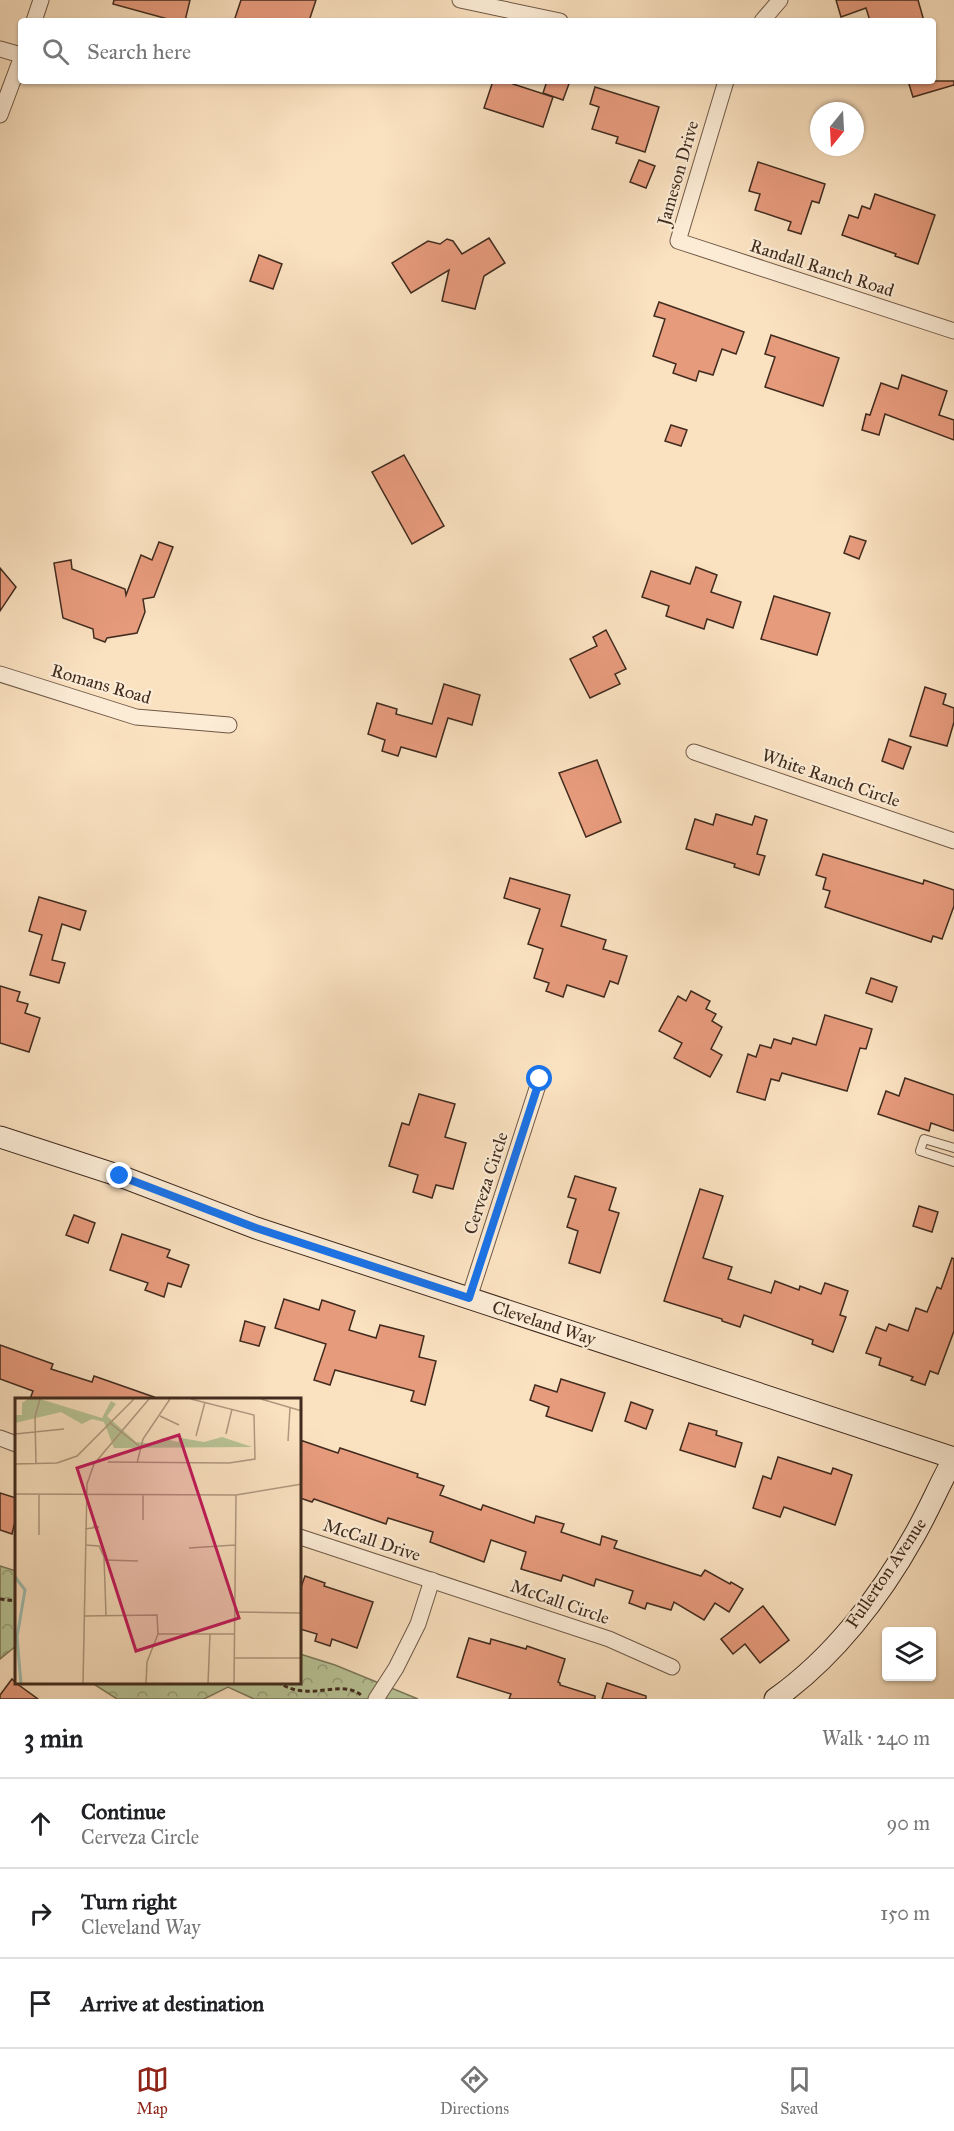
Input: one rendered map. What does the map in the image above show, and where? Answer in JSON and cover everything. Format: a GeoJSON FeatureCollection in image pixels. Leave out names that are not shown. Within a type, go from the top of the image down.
{"type":"FeatureCollection","features":[{"type":"Feature","properties":{"kind":"street"},"geometry":{"type":"LineString","coordinates":[[35,18],[41,0]]}},
{"type":"Feature","properties":{"kind":"street"},"geometry":{"type":"LineString","coordinates":[[460,0],[546,18]]}},
{"type":"Feature","properties":{"kind":"street"},"geometry":{"type":"LineString","coordinates":[[765,18],[780,0]]}},
{"type":"Feature","properties":{"kind":"street"},"geometry":{"type":"LineString","coordinates":[[0,49],[18,56]]}},
{"type":"Feature","properties":{"kind":"street"},"geometry":{"type":"LineString","coordinates":[[0,115],[18,65]]}},
{"type":"Feature","properties":{"kind":"street","name":"Jameson Drive"},"geometry":{"type":"LineString","coordinates":[[678,241],[725,84]]}},
{"type":"Feature","properties":{"kind":"street","name":"Randall Ranch Road"},"geometry":{"type":"LineString","coordinates":[[678,241],[954,331]]}},
{"type":"Feature","properties":{"kind":"street","name":"Romans Road"},"geometry":{"type":"LineString","coordinates":[[0,674],[136,717],[229,725]]}},
{"type":"Feature","properties":{"kind":"street","name":"White Ranch Circle"},"geometry":{"type":"LineString","coordinates":[[694,752],[954,841]]}},
{"type":"Feature","properties":{"kind":"street","name":"Cerveza Circle"},"geometry":{"type":"LineString","coordinates":[[469,1298],[540,1079]]}},
{"type":"Feature","properties":{"kind":"street","name":"Cleveland Way"},"geometry":{"type":"LineString","coordinates":[[0,1137],[120,1176],[256,1228],[954,1458]]}},
{"type":"Feature","properties":{"kind":"street"},"geometry":{"type":"LineString","coordinates":[[0,1438],[15,1444]]}},
{"type":"Feature","properties":{"kind":"street","name":"Fullerton Avenue"},"geometry":{"type":"LineString","coordinates":[[775,1699],[796,1684],[840,1641],[880,1588],[913,1538],[954,1458]]}},
{"type":"Feature","properties":{"kind":"street","name":"McCall Drive"},"geometry":{"type":"LineString","coordinates":[[302,1538],[432,1580]]}},
{"type":"Feature","properties":{"kind":"street"},"geometry":{"type":"LineString","coordinates":[[369,1697],[396,1668],[418,1624],[432,1580]]}},
{"type":"Feature","properties":{"kind":"street","name":"McCall Circle"},"geometry":{"type":"LineString","coordinates":[[432,1580],[609,1639],[672,1667]]}},
{"type":"Feature","properties":{"kind":"lane"},"geometry":{"type":"LineString","coordinates":[[954,1148],[924,1139],[920,1151],[954,1162]]}},
{"type":"Feature","properties":{"kind":"path"},"geometry":{"type":"LineString","coordinates":[[0,1599],[15,1601]]}},
{"type":"Feature","properties":{"kind":"path"},"geometry":{"type":"LineString","coordinates":[[280,1684],[290,1689],[306,1692],[341,1689],[357,1691],[369,1697]]}},
{"type":"Feature","properties":{"kind":"green space"},"geometry":{"type":"Polygon","coordinates":[[[0,1566],[15,1571],[15,1647],[0,1659],[0,1566]]]}},
{"type":"Feature","properties":{"kind":"green space"},"geometry":{"type":"Polygon","coordinates":[[[302,1655],[335,1665],[418,1699],[254,1699],[228,1687],[204,1699],[117,1699],[94,1684],[302,1684],[302,1655]]]}},
{"type":"Feature","properties":{"kind":"building"},"geometry":{"type":"Polygon","coordinates":[[[114,0],[190,0],[186,18],[164,18],[113,4],[114,0]]]}},
{"type":"Feature","properties":{"kind":"building"},"geometry":{"type":"Polygon","coordinates":[[[241,0],[316,0],[310,18],[235,18],[241,0]]]}},
{"type":"Feature","properties":{"kind":"building"},"geometry":{"type":"Polygon","coordinates":[[[836,0],[918,0],[923,18],[869,18],[866,8],[841,17],[836,0]]]}},
{"type":"Feature","properties":{"kind":"building"},"geometry":{"type":"Polygon","coordinates":[[[954,81],[954,85],[913,97],[909,84],[954,81]]]}},
{"type":"Feature","properties":{"kind":"building"},"geometry":{"type":"Polygon","coordinates":[[[492,84],[513,84],[553,97],[543,127],[484,108],[492,84]]]}},
{"type":"Feature","properties":{"kind":"building"},"geometry":{"type":"Polygon","coordinates":[[[546,84],[569,84],[563,100],[543,93],[546,84]]]}},
{"type":"Feature","properties":{"kind":"building"},"geometry":{"type":"Polygon","coordinates":[[[595,87],[659,107],[645,152],[616,143],[618,137],[592,129],[599,107],[590,104],[595,87]]]}},
{"type":"Feature","properties":{"kind":"building"},"geometry":{"type":"Polygon","coordinates":[[[639,160],[655,166],[646,188],[630,182],[639,160]]]}},
{"type":"Feature","properties":{"kind":"building"},"geometry":{"type":"Polygon","coordinates":[[[758,162],[825,184],[819,203],[812,201],[801,234],[788,230],[791,222],[755,210],[760,194],[749,191],[758,162]]]}},
{"type":"Feature","properties":{"kind":"building"},"geometry":{"type":"Polygon","coordinates":[[[875,194],[935,215],[918,264],[842,235],[849,215],[858,218],[862,206],[870,209],[875,194]]]}},
{"type":"Feature","properties":{"kind":"building"},"geometry":{"type":"Polygon","coordinates":[[[489,238],[505,263],[484,276],[475,309],[442,301],[449,270],[411,293],[392,263],[428,241],[440,244],[447,239],[453,241],[462,254],[489,238]]]}},
{"type":"Feature","properties":{"kind":"building"},"geometry":{"type":"Polygon","coordinates":[[[259,255],[282,264],[273,289],[250,281],[259,255]]]}},
{"type":"Feature","properties":{"kind":"building"},"geometry":{"type":"Polygon","coordinates":[[[659,302],[744,332],[736,354],[722,349],[713,375],[699,371],[696,381],[673,373],[676,364],[653,356],[665,319],[654,316],[659,302]]]}},
{"type":"Feature","properties":{"kind":"building"},"geometry":{"type":"Polygon","coordinates":[[[771,335],[839,358],[823,406],[765,387],[775,357],[765,354],[771,335]]]}},
{"type":"Feature","properties":{"kind":"building"},"geometry":{"type":"Polygon","coordinates":[[[902,375],[947,391],[939,415],[954,420],[954,440],[885,414],[879,435],[862,430],[866,414],[870,415],[881,383],[898,389],[902,375]]]}},
{"type":"Feature","properties":{"kind":"building"},"geometry":{"type":"Polygon","coordinates":[[[671,425],[687,430],[681,446],[665,441],[671,425]]]}},
{"type":"Feature","properties":{"kind":"building"},"geometry":{"type":"Polygon","coordinates":[[[404,455],[444,526],[412,544],[372,472],[404,455]]]}},
{"type":"Feature","properties":{"kind":"building"},"geometry":{"type":"Polygon","coordinates":[[[850,536],[866,541],[859,559],[844,553],[850,536]]]}},
{"type":"Feature","properties":{"kind":"building"},"geometry":{"type":"Polygon","coordinates":[[[159,542],[173,547],[154,597],[143,599],[145,612],[137,633],[107,638],[105,642],[94,638],[93,629],[63,618],[54,563],[71,560],[72,569],[125,589],[126,595],[141,555],[152,560],[159,542]]]}},
{"type":"Feature","properties":{"kind":"building"},"geometry":{"type":"Polygon","coordinates":[[[696,567],[717,575],[711,592],[741,602],[733,628],[707,619],[704,629],[666,616],[669,606],[642,597],[651,571],[690,584],[696,567]]]}},
{"type":"Feature","properties":{"kind":"building"},"geometry":{"type":"Polygon","coordinates":[[[0,568],[16,587],[0,611],[0,568]]]}},
{"type":"Feature","properties":{"kind":"building"},"geometry":{"type":"Polygon","coordinates":[[[774,596],[830,613],[817,655],[761,639],[774,596]]]}},
{"type":"Feature","properties":{"kind":"building"},"geometry":{"type":"Polygon","coordinates":[[[606,630],[626,669],[615,674],[620,684],[590,698],[570,659],[597,646],[593,637],[606,630]]]}},
{"type":"Feature","properties":{"kind":"building"},"geometry":{"type":"Polygon","coordinates":[[[444,684],[480,695],[472,725],[448,718],[436,757],[401,747],[398,756],[382,751],[385,740],[368,734],[377,703],[397,709],[396,714],[432,724],[444,684]]]}},
{"type":"Feature","properties":{"kind":"building"},"geometry":{"type":"Polygon","coordinates":[[[925,687],[946,694],[943,704],[954,708],[954,722],[947,746],[910,736],[925,687]]]}},
{"type":"Feature","properties":{"kind":"building"},"geometry":{"type":"Polygon","coordinates":[[[889,739],[911,747],[903,769],[882,761],[889,739]]]}},
{"type":"Feature","properties":{"kind":"building"},"geometry":{"type":"Polygon","coordinates":[[[597,760],[621,822],[586,837],[559,773],[597,760]]]}},
{"type":"Feature","properties":{"kind":"building"},"geometry":{"type":"Polygon","coordinates":[[[716,814],[752,825],[755,816],[767,820],[757,854],[765,856],[759,875],[734,867],[735,864],[686,849],[695,819],[713,825],[716,814]]]}},
{"type":"Feature","properties":{"kind":"building"},"geometry":{"type":"Polygon","coordinates":[[[823,854],[923,884],[924,880],[954,890],[954,906],[942,939],[933,936],[931,942],[825,907],[830,891],[823,889],[826,878],[816,875],[823,854]]]}},
{"type":"Feature","properties":{"kind":"building"},"geometry":{"type":"Polygon","coordinates":[[[510,878],[570,895],[561,926],[606,940],[603,949],[627,956],[618,984],[610,981],[604,997],[567,985],[563,997],[546,991],[549,983],[534,978],[543,949],[528,944],[540,909],[504,898],[510,878]]]}},
{"type":"Feature","properties":{"kind":"building"},"geometry":{"type":"Polygon","coordinates":[[[39,897],[86,911],[80,930],[62,924],[52,960],[65,963],[59,983],[30,975],[42,935],[29,931],[39,897]]]}},
{"type":"Feature","properties":{"kind":"building"},"geometry":{"type":"Polygon","coordinates":[[[871,978],[897,987],[892,1002],[866,993],[871,978]]]}},
{"type":"Feature","properties":{"kind":"building"},"geometry":{"type":"Polygon","coordinates":[[[0,986],[20,992],[17,1001],[28,1004],[25,1013],[40,1018],[29,1052],[0,1043],[0,986]]]}},
{"type":"Feature","properties":{"kind":"building"},"geometry":{"type":"Polygon","coordinates":[[[691,991],[710,1001],[706,1009],[716,1014],[712,1021],[722,1027],[711,1049],[722,1055],[710,1077],[674,1058],[682,1043],[659,1031],[678,996],[686,1001],[691,991]]]}},
{"type":"Feature","properties":{"kind":"building"},"geometry":{"type":"Polygon","coordinates":[[[825,1015],[872,1029],[866,1049],[860,1048],[847,1091],[782,1073],[779,1081],[771,1079],[765,1100],[737,1092],[748,1054],[756,1057],[760,1045],[771,1048],[774,1039],[791,1044],[793,1038],[816,1045],[825,1015]]]}},
{"type":"Feature","properties":{"kind":"building"},"geometry":{"type":"Polygon","coordinates":[[[905,1078],[954,1095],[954,1131],[931,1123],[929,1131],[878,1114],[886,1091],[899,1096],[905,1078]]]}},
{"type":"Feature","properties":{"kind":"building"},"geometry":{"type":"Polygon","coordinates":[[[419,1094],[455,1104],[445,1137],[466,1143],[453,1189],[436,1185],[432,1198],[413,1192],[418,1175],[389,1166],[402,1123],[409,1125],[419,1094]]]}},
{"type":"Feature","properties":{"kind":"building"},"geometry":{"type":"Polygon","coordinates":[[[575,1176],[616,1188],[609,1210],[619,1213],[600,1273],[569,1263],[578,1231],[567,1227],[576,1199],[568,1197],[575,1176]]]}},
{"type":"Feature","properties":{"kind":"building"},"geometry":{"type":"Polygon","coordinates":[[[700,1189],[723,1196],[703,1258],[732,1267],[728,1279],[771,1293],[775,1281],[799,1290],[800,1286],[821,1294],[825,1283],[848,1291],[840,1315],[846,1317],[833,1352],[812,1344],[813,1340],[744,1315],[740,1327],[664,1301],[700,1189]]]}},
{"type":"Feature","properties":{"kind":"building"},"geometry":{"type":"Polygon","coordinates":[[[919,1206],[938,1212],[932,1232],[913,1226],[919,1206]]]}},
{"type":"Feature","properties":{"kind":"building"},"geometry":{"type":"Polygon","coordinates":[[[74,1215],[95,1223],[88,1243],[66,1235],[74,1215]]]}},
{"type":"Feature","properties":{"kind":"building"},"geometry":{"type":"Polygon","coordinates":[[[122,1234],[170,1250],[167,1257],[189,1265],[181,1287],[168,1283],[164,1297],[145,1290],[148,1283],[110,1270],[122,1234]]]}},
{"type":"Feature","properties":{"kind":"building"},"geometry":{"type":"Polygon","coordinates":[[[952,1258],[954,1259],[954,1331],[938,1374],[930,1371],[925,1385],[911,1380],[913,1377],[879,1365],[881,1358],[866,1353],[876,1327],[886,1331],[889,1324],[908,1331],[916,1308],[927,1312],[937,1287],[941,1289],[952,1258]]]}},
{"type":"Feature","properties":{"kind":"building"},"geometry":{"type":"Polygon","coordinates":[[[284,1299],[319,1310],[322,1300],[355,1311],[349,1330],[376,1338],[380,1325],[424,1336],[419,1357],[436,1361],[425,1405],[411,1401],[414,1391],[335,1370],[330,1385],[314,1380],[326,1344],[275,1328],[284,1299]]]}},
{"type":"Feature","properties":{"kind":"building"},"geometry":{"type":"Polygon","coordinates":[[[245,1321],[265,1327],[259,1346],[240,1341],[245,1321]]]}},
{"type":"Feature","properties":{"kind":"building"},"geometry":{"type":"Polygon","coordinates":[[[0,1345],[53,1364],[51,1369],[92,1382],[94,1376],[154,1397],[30,1398],[33,1391],[0,1379],[0,1345]]]}},
{"type":"Feature","properties":{"kind":"building"},"geometry":{"type":"Polygon","coordinates":[[[561,1379],[605,1393],[592,1431],[546,1416],[549,1407],[530,1400],[535,1385],[557,1392],[561,1379]]]}},
{"type":"Feature","properties":{"kind":"building"},"geometry":{"type":"Polygon","coordinates":[[[631,1402],[653,1410],[646,1429],[625,1421],[631,1402]]]}},
{"type":"Feature","properties":{"kind":"building"},"geometry":{"type":"Polygon","coordinates":[[[689,1423],[717,1431],[716,1435],[742,1443],[735,1467],[680,1450],[689,1423]]]}},
{"type":"Feature","properties":{"kind":"building"},"geometry":{"type":"Polygon","coordinates":[[[302,1441],[338,1453],[340,1448],[418,1474],[417,1477],[444,1486],[440,1495],[481,1510],[483,1505],[534,1523],[536,1516],[564,1524],[561,1532],[600,1545],[602,1536],[617,1541],[614,1548],[701,1576],[705,1570],[743,1589],[729,1612],[715,1603],[704,1620],[674,1602],[671,1610],[647,1603],[645,1609],[629,1603],[633,1591],[596,1579],[594,1586],[563,1575],[561,1581],[521,1569],[526,1552],[491,1540],[484,1562],[430,1542],[433,1532],[388,1518],[386,1524],[314,1499],[312,1502],[302,1499],[302,1441]]]}},
{"type":"Feature","properties":{"kind":"building"},"geometry":{"type":"Polygon","coordinates":[[[778,1457],[831,1474],[833,1468],[852,1475],[835,1525],[784,1507],[780,1517],[753,1508],[763,1476],[771,1479],[778,1457]]]}},
{"type":"Feature","properties":{"kind":"building"},"geometry":{"type":"Polygon","coordinates":[[[0,1493],[15,1498],[15,1521],[12,1534],[0,1530],[0,1493]]]}},
{"type":"Feature","properties":{"kind":"building"},"geometry":{"type":"Polygon","coordinates":[[[305,1576],[325,1583],[324,1586],[373,1602],[357,1648],[332,1639],[330,1646],[315,1641],[317,1634],[302,1630],[302,1584],[305,1576]]]}},
{"type":"Feature","properties":{"kind":"building"},"geometry":{"type":"Polygon","coordinates":[[[763,1606],[789,1640],[760,1663],[745,1644],[733,1654],[721,1639],[763,1606]]]}},
{"type":"Feature","properties":{"kind":"building"},"geometry":{"type":"Polygon","coordinates":[[[469,1638],[490,1644],[491,1639],[526,1649],[527,1646],[565,1659],[558,1682],[560,1685],[595,1696],[595,1699],[509,1699],[511,1694],[457,1677],[469,1638]]]}},
{"type":"Feature","properties":{"kind":"building"},"geometry":{"type":"Polygon","coordinates":[[[12,1679],[15,1684],[38,1699],[0,1699],[0,1695],[12,1679]]]}},
{"type":"Feature","properties":{"kind":"building"},"geometry":{"type":"Polygon","coordinates":[[[607,1683],[646,1696],[646,1699],[602,1699],[607,1683]]]}},
{"type":"Feature","properties":{"kind":"route"},"geometry":{"type":"LineString","coordinates":[[120,1176],[256,1228],[469,1298],[540,1079]]}}]}
